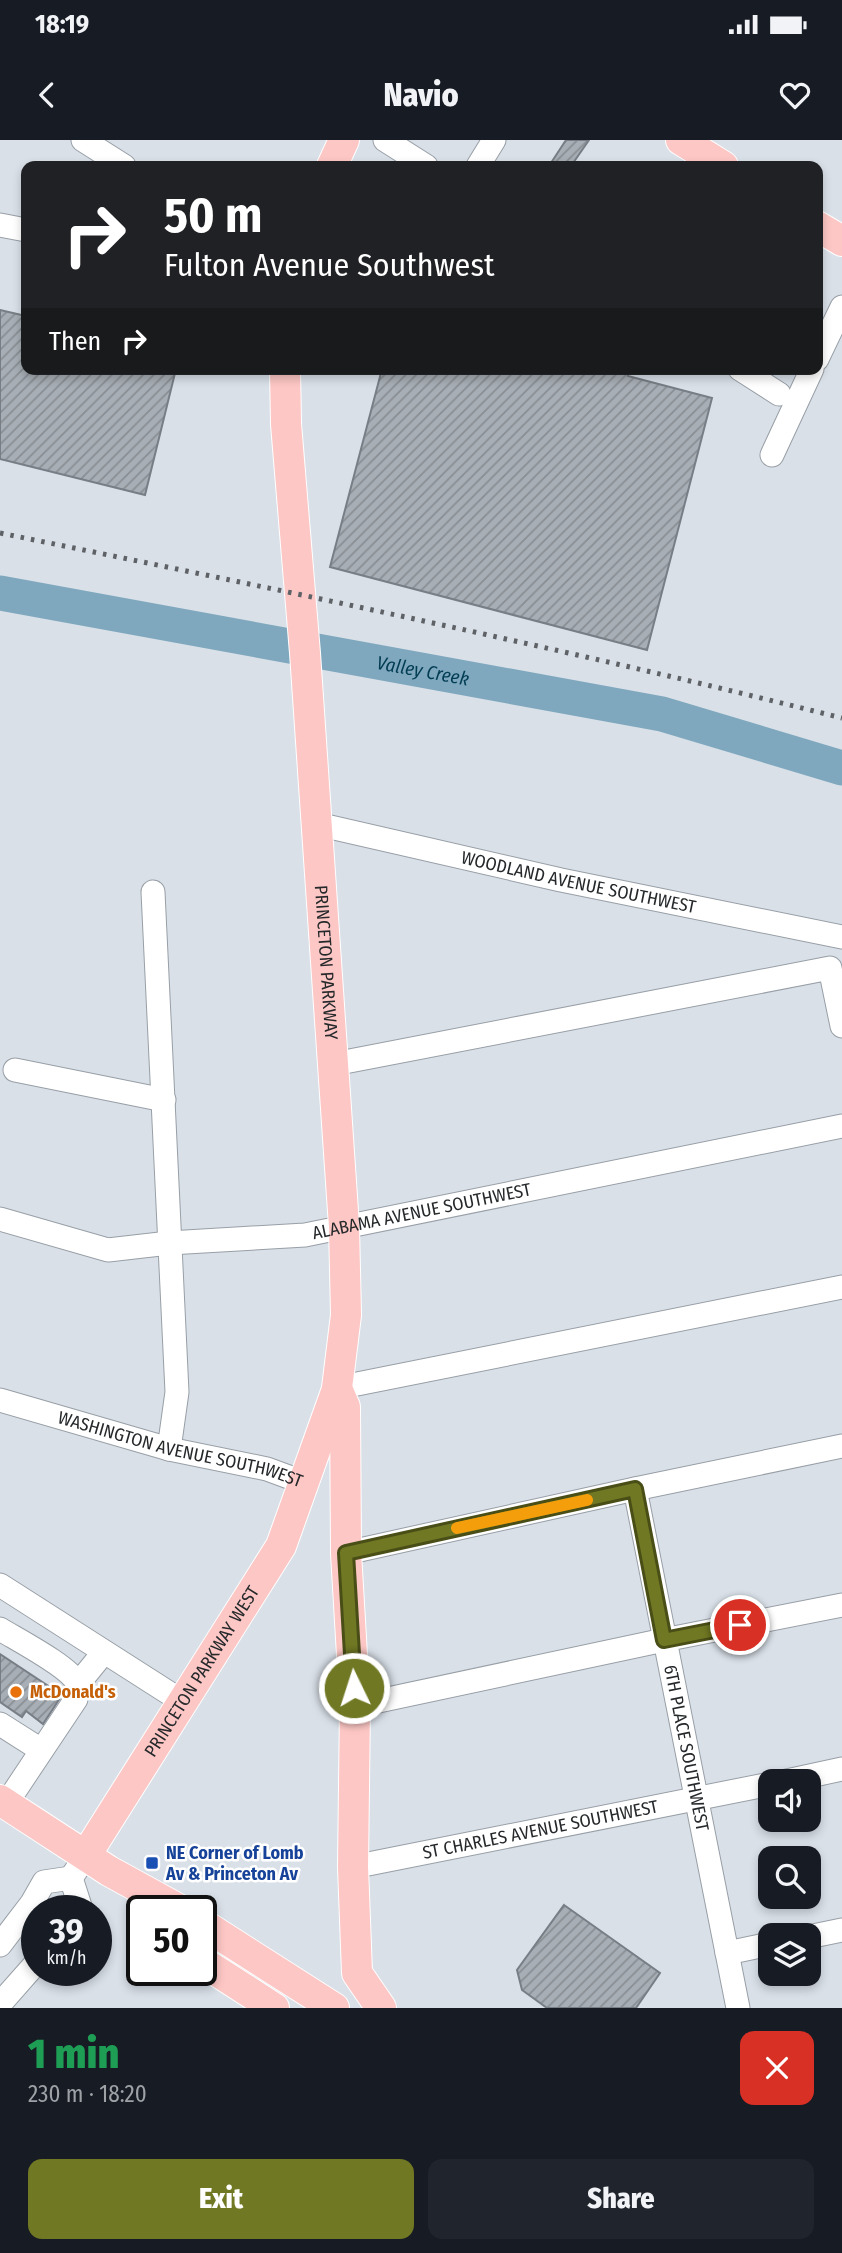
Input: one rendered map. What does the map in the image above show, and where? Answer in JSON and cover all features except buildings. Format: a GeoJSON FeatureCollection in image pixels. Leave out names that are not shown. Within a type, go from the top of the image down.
{"type":"FeatureCollection","features":[{"type":"Feature","properties":{"kind":"main road"},"geometry":{"type":"LineString","coordinates":[[334,161],[344,140]]}},
{"type":"Feature","properties":{"kind":"main road"},"geometry":{"type":"LineString","coordinates":[[681,140],[715,161]]}},
{"type":"Feature","properties":{"kind":"main road"},"geometry":{"type":"LineString","coordinates":[[823,230],[842,242]]}},
{"type":"Feature","properties":{"kind":"main road","name":"PRINCETON PARKWAY"},"geometry":{"type":"LineString","coordinates":[[285,375],[285,424],[302,616],[344,1226],[346,1315],[337,1388],[345,1407],[346,1553],[355,1706],[353,1867],[357,1973],[381,2008]]}},
{"type":"Feature","properties":{"kind":"main road","name":"WASHINGTON AVENUE SOUTHWEST"},"geometry":{"type":"LineString","coordinates":[[305,1483],[337,1388]]}},
{"type":"Feature","properties":{"kind":"main road","name":"PRINCETON PARKWAY WEST"},"geometry":{"type":"LineString","coordinates":[[89,1868],[183,1702],[281,1546],[305,1483]]}},
{"type":"Feature","properties":{"kind":"main road"},"geometry":{"type":"LineString","coordinates":[[3,1802],[126,1899]]}},
{"type":"Feature","properties":{"kind":"main road"},"geometry":{"type":"LineString","coordinates":[[89,1868],[147,1895]]}},
{"type":"Feature","properties":{"kind":"main road"},"geometry":{"type":"LineString","coordinates":[[217,1933],[334,2008]]}},
{"type":"Feature","properties":{"kind":"main road"},"geometry":{"type":"LineString","coordinates":[[217,1971],[274,2008]]}},
{"type":"Feature","properties":{"kind":"street"},"geometry":{"type":"LineString","coordinates":[[83,140],[116,161]]}},
{"type":"Feature","properties":{"kind":"street"},"geometry":{"type":"LineString","coordinates":[[385,140],[418,161]]}},
{"type":"Feature","properties":{"kind":"street"},"geometry":{"type":"LineString","coordinates":[[481,161],[494,140]]}},
{"type":"Feature","properties":{"kind":"street"},"geometry":{"type":"LineString","coordinates":[[0,225],[21,229]]}},
{"type":"Feature","properties":{"kind":"street"},"geometry":{"type":"LineString","coordinates":[[823,339],[830,316]]}},
{"type":"Feature","properties":{"kind":"street"},"geometry":{"type":"LineString","coordinates":[[749,375],[779,394]]}},
{"type":"Feature","properties":{"kind":"street"},"geometry":{"type":"LineString","coordinates":[[772,456],[809,375]]}},
{"type":"Feature","properties":{"kind":"street","name":"WOODLAND AVENUE SOUTHWEST"},"geometry":{"type":"LineString","coordinates":[[317,824],[549,878],[842,937]]}},
{"type":"Feature","properties":{"kind":"street"},"geometry":{"type":"LineString","coordinates":[[153,892],[177,1392],[169,1449]]}},
{"type":"Feature","properties":{"kind":"street"},"geometry":{"type":"LineString","coordinates":[[334,1064],[830,968],[842,1026]]}},
{"type":"Feature","properties":{"kind":"street"},"geometry":{"type":"LineString","coordinates":[[15,1070],[164,1100]]}},
{"type":"Feature","properties":{"kind":"street","name":"ALABAMA AVENUE SOUTHWEST"},"geometry":{"type":"LineString","coordinates":[[0,1219],[108,1250],[169,1243],[305,1235],[842,1126]]}},
{"type":"Feature","properties":{"kind":"street"},"geometry":{"type":"LineString","coordinates":[[337,1388],[842,1287]]}},
{"type":"Feature","properties":{"kind":"street","name":"WASHINGTON AVENUE SOUTHWEST"},"geometry":{"type":"LineString","coordinates":[[0,1400],[169,1449],[267,1469],[305,1483]]}},
{"type":"Feature","properties":{"kind":"street"},"geometry":{"type":"LineString","coordinates":[[346,1553],[842,1446]]}},
{"type":"Feature","properties":{"kind":"street","name":"6TH PLACE SOUTHWEST"},"geometry":{"type":"LineString","coordinates":[[635,1489],[738,2008]]}},
{"type":"Feature","properties":{"kind":"street"},"geometry":{"type":"LineString","coordinates":[[0,1585],[183,1702]]}},
{"type":"Feature","properties":{"kind":"street"},"geometry":{"type":"LineString","coordinates":[[355,1706],[842,1605]]}},
{"type":"Feature","properties":{"kind":"street"},"geometry":{"type":"LineString","coordinates":[[0,1629],[52,1660],[78,1684]]}},
{"type":"Feature","properties":{"kind":"street"},"geometry":{"type":"LineString","coordinates":[[0,1648],[20,1657],[52,1660]]}},
{"type":"Feature","properties":{"kind":"street"},"geometry":{"type":"LineString","coordinates":[[3,1802],[35,1746],[76,1699],[78,1684],[104,1651]]}},
{"type":"Feature","properties":{"kind":"street"},"geometry":{"type":"LineString","coordinates":[[0,1712],[22,1726],[35,1746]]}},
{"type":"Feature","properties":{"kind":"street"},"geometry":{"type":"LineString","coordinates":[[0,1724],[35,1746]]}},
{"type":"Feature","properties":{"kind":"street"},"geometry":{"type":"LineString","coordinates":[[821,1774],[842,1769]]}},
{"type":"Feature","properties":{"kind":"street","name":"ST CHARLES AVENUE SOUTHWEST"},"geometry":{"type":"LineString","coordinates":[[353,1867],[758,1786]]}},
{"type":"Feature","properties":{"kind":"street"},"geometry":{"type":"LineString","coordinates":[[83,1895],[89,1868]]}},
{"type":"Feature","properties":{"kind":"street"},"geometry":{"type":"LineString","coordinates":[[0,1945],[32,1903],[44,1882],[89,1868]]}},
{"type":"Feature","properties":{"kind":"street"},"geometry":{"type":"LineString","coordinates":[[821,1934],[842,1930]]}},
{"type":"Feature","properties":{"kind":"street"},"geometry":{"type":"LineString","coordinates":[[727,1952],[758,1946]]}},
{"type":"Feature","properties":{"kind":"street"},"geometry":{"type":"LineString","coordinates":[[2,1996],[21,1978]]}},
{"type":"Feature","properties":{"kind":"waterway","name":"Valley Creek"},"geometry":{"type":"LineString","coordinates":[[0,593],[662,714],[842,768]]}},
{"type":"Feature","properties":{"kind":"railway"},"geometry":{"type":"LineString","coordinates":[[0,533],[527,644],[842,718]]}},
{"type":"Feature","properties":{"kind":"slow traffic"},"geometry":{"type":"LineString","coordinates":[[457,1528],[587,1500]]}},
{"type":"Feature","properties":{"kind":"place","name":"McDonald's"},"geometry":{"type":"Point","coordinates":[16,1692]}},
{"type":"Feature","properties":{"kind":"place","name":"NE Corner of Lomb Av & Princeton Av"},"geometry":{"type":"Point","coordinates":[152,1863]}},
{"type":"Feature","properties":{"kind":"route"},"geometry":{"type":"LineString","coordinates":[[354,1688],[346,1553],[635,1489],[664,1640],[740,1625]]}}]}
